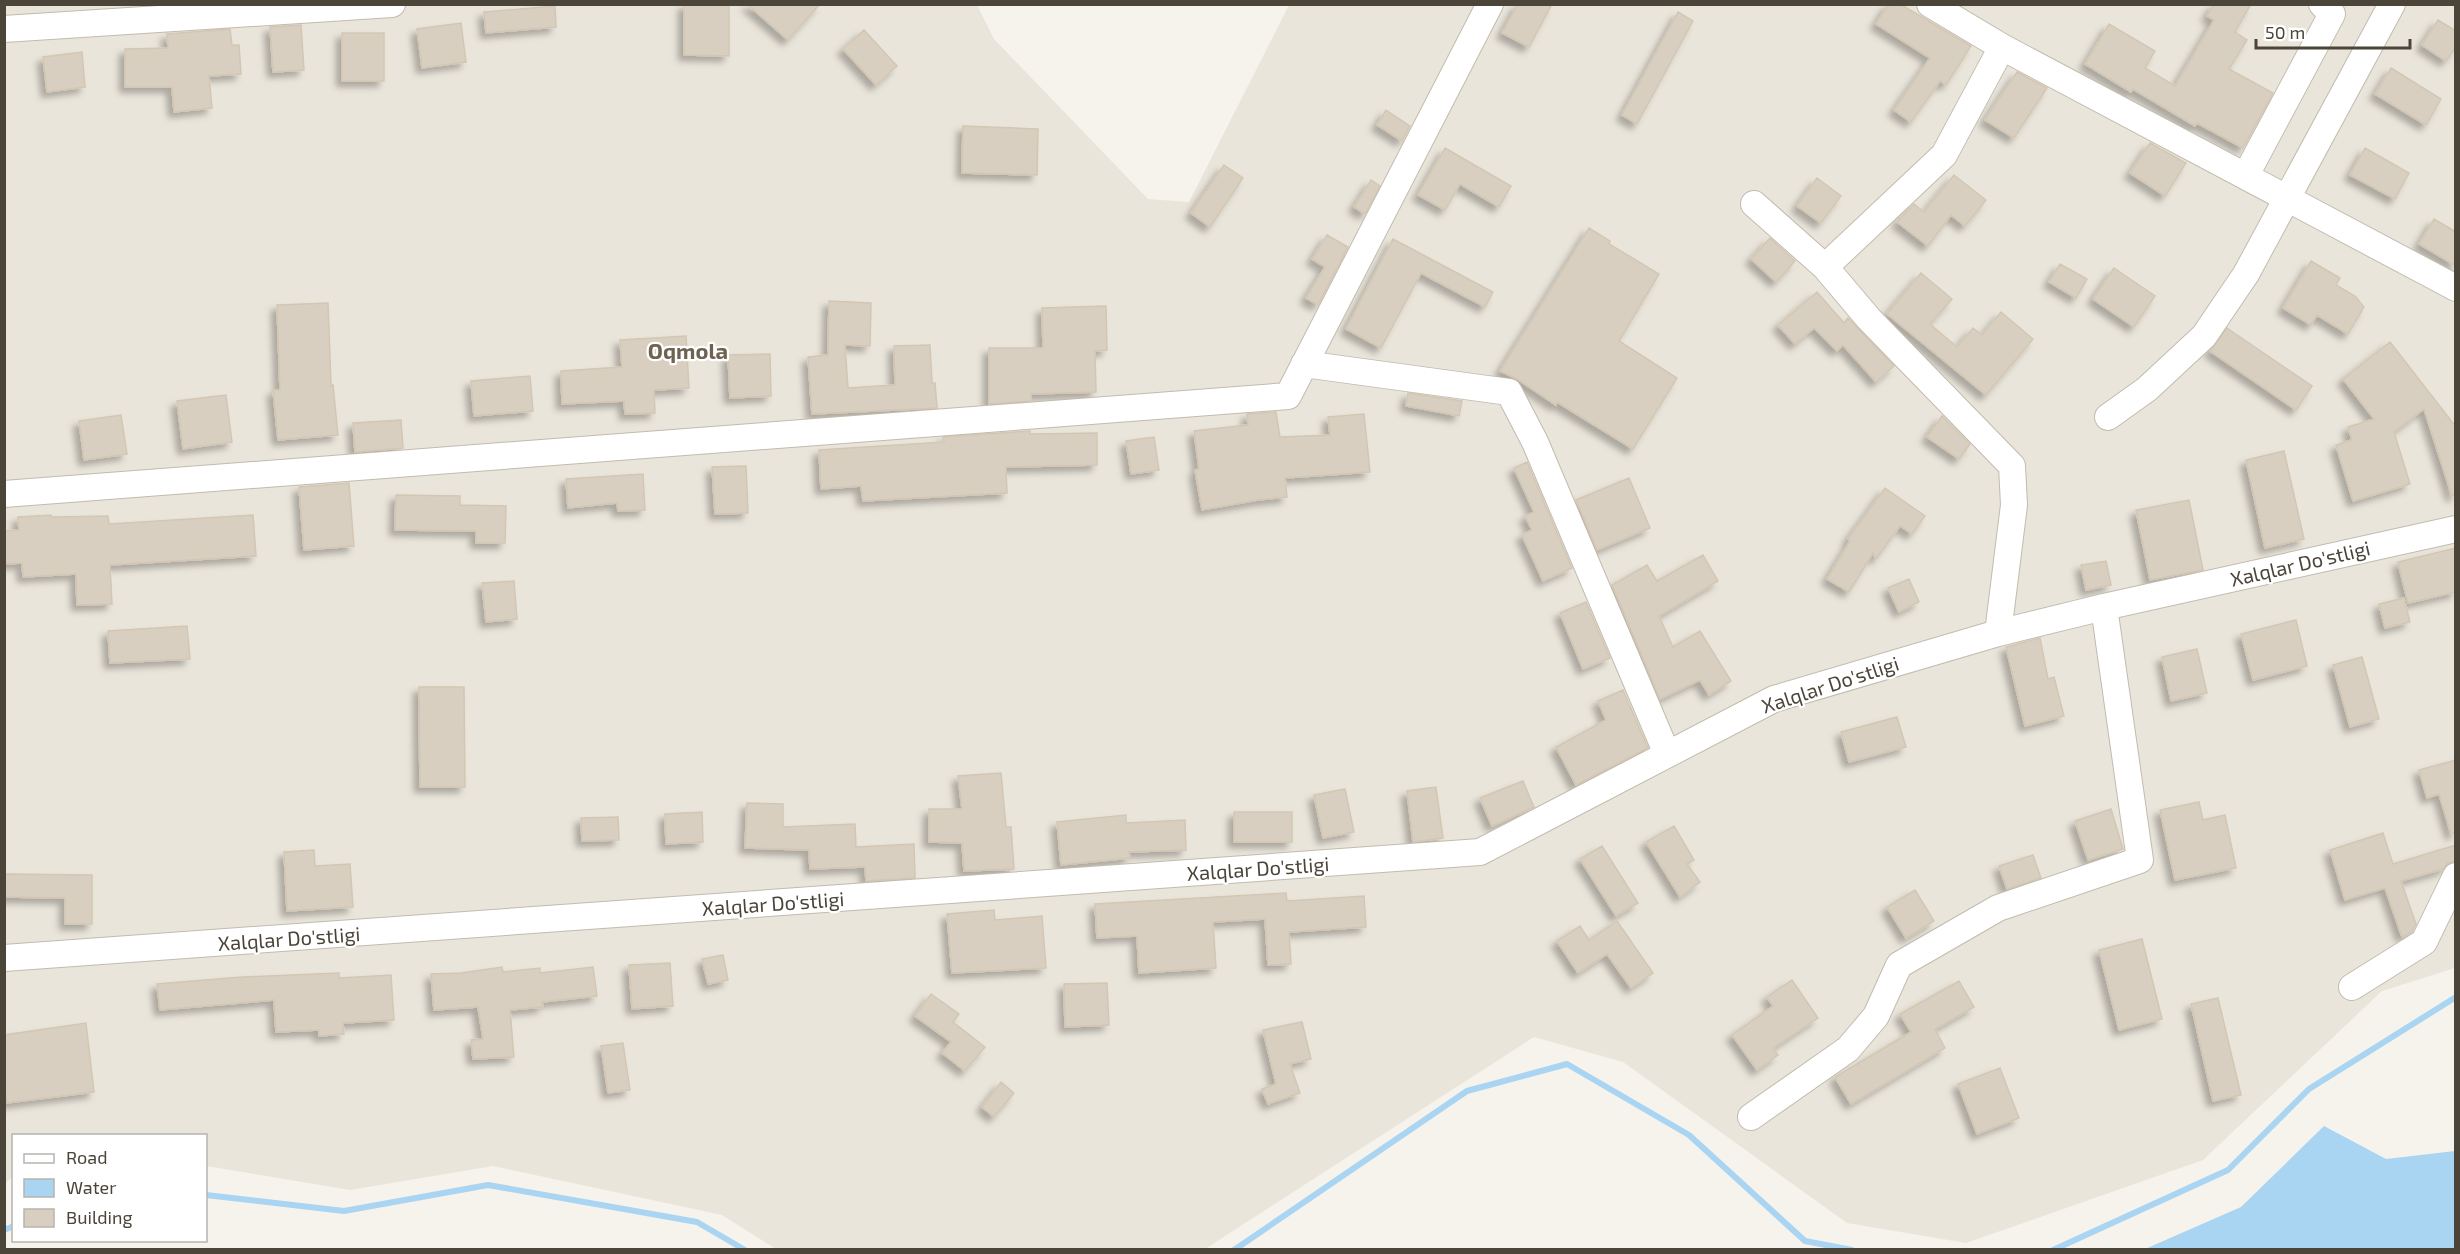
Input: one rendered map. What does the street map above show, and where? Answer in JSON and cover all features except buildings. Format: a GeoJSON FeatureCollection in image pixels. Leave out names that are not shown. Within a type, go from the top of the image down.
{"type":"FeatureCollection","features":[{"type":"Feature","properties":{"kind":"street"},"geometry":{"type":"LineString","coordinates":[[4,29],[392,4]]}},
{"type":"Feature","properties":{"kind":"street"},"geometry":{"type":"LineString","coordinates":[[4,494],[1288,396],[1490,4]]}},
{"type":"Feature","properties":{"kind":"street"},"geometry":{"type":"LineString","coordinates":[[1930,4],[2002,47],[2456,288]]}},
{"type":"Feature","properties":{"kind":"street"},"geometry":{"type":"LineString","coordinates":[[2246,175],[2332,14],[2322,4]]}},
{"type":"Feature","properties":{"kind":"street"},"geometry":{"type":"LineString","coordinates":[[2108,417],[2146,389],[2204,336],[2247,274],[2392,4]]}},
{"type":"Feature","properties":{"kind":"street"},"geometry":{"type":"LineString","coordinates":[[1825,267],[1944,155],[2002,47]]}},
{"type":"Feature","properties":{"kind":"street"},"geometry":{"type":"LineString","coordinates":[[1754,204],[1825,267],[1869,319],[2012,466],[2014,505],[1998,633]]}},
{"type":"Feature","properties":{"kind":"street"},"geometry":{"type":"LineString","coordinates":[[1304,364],[1509,392],[1535,442],[1667,754]]}},
{"type":"Feature","properties":{"kind":"street","name":"Xalqlar Do'stligi"},"geometry":{"type":"LineString","coordinates":[[4,958],[1480,852],[1774,699],[1998,633],[2104,607],[2456,529]]}},
{"type":"Feature","properties":{"kind":"street"},"geometry":{"type":"LineString","coordinates":[[1751,1117],[1848,1049],[1876,1016],[1899,965],[1998,908],[2140,860],[2104,607]]}},
{"type":"Feature","properties":{"kind":"street"},"geometry":{"type":"LineString","coordinates":[[2352,987],[2424,942],[2456,876]]}},
{"type":"Feature","properties":{"kind":"shaded area"},"geometry":{"type":"Polygon","coordinates":[[[5,5],[977,5],[994,39],[1148,199],[1189,202],[1289,5],[2455,5],[2455,968],[2382,991],[2203,1160],[1966,1243],[1847,1223],[1623,1062],[1534,1037],[1205,1249],[776,1249],[722,1215],[493,1166],[350,1190],[207,1166],[207,1134],[12,1134],[12,1177],[5,1184],[5,5]]]}},
{"type":"Feature","properties":{"kind":"water"},"geometry":{"type":"Polygon","coordinates":[[[2324,1126],[2386,1159],[2455,1151],[2455,1249],[2145,1249],[2241,1207],[2324,1126]]]}},
{"type":"Feature","properties":{"kind":"waterway"},"geometry":{"type":"LineString","coordinates":[[2053,1250],[2228,1170],[2309,1089],[2456,997]]}},
{"type":"Feature","properties":{"kind":"waterway"},"geometry":{"type":"LineString","coordinates":[[1234,1250],[1467,1091],[1567,1064],[1689,1135],[1805,1241],[1852,1250]]}},
{"type":"Feature","properties":{"kind":"waterway"},"geometry":{"type":"LineString","coordinates":[[207,1195],[344,1211],[488,1185],[697,1222],[745,1250]]}},
{"type":"Feature","properties":{"kind":"waterway"},"geometry":{"type":"LineString","coordinates":[[4,1230],[12,1227]]}},
{"type":"Feature","properties":{"kind":"district","name":"Oqmola"},"geometry":{"type":"Point","coordinates":[688,350]}}]}
